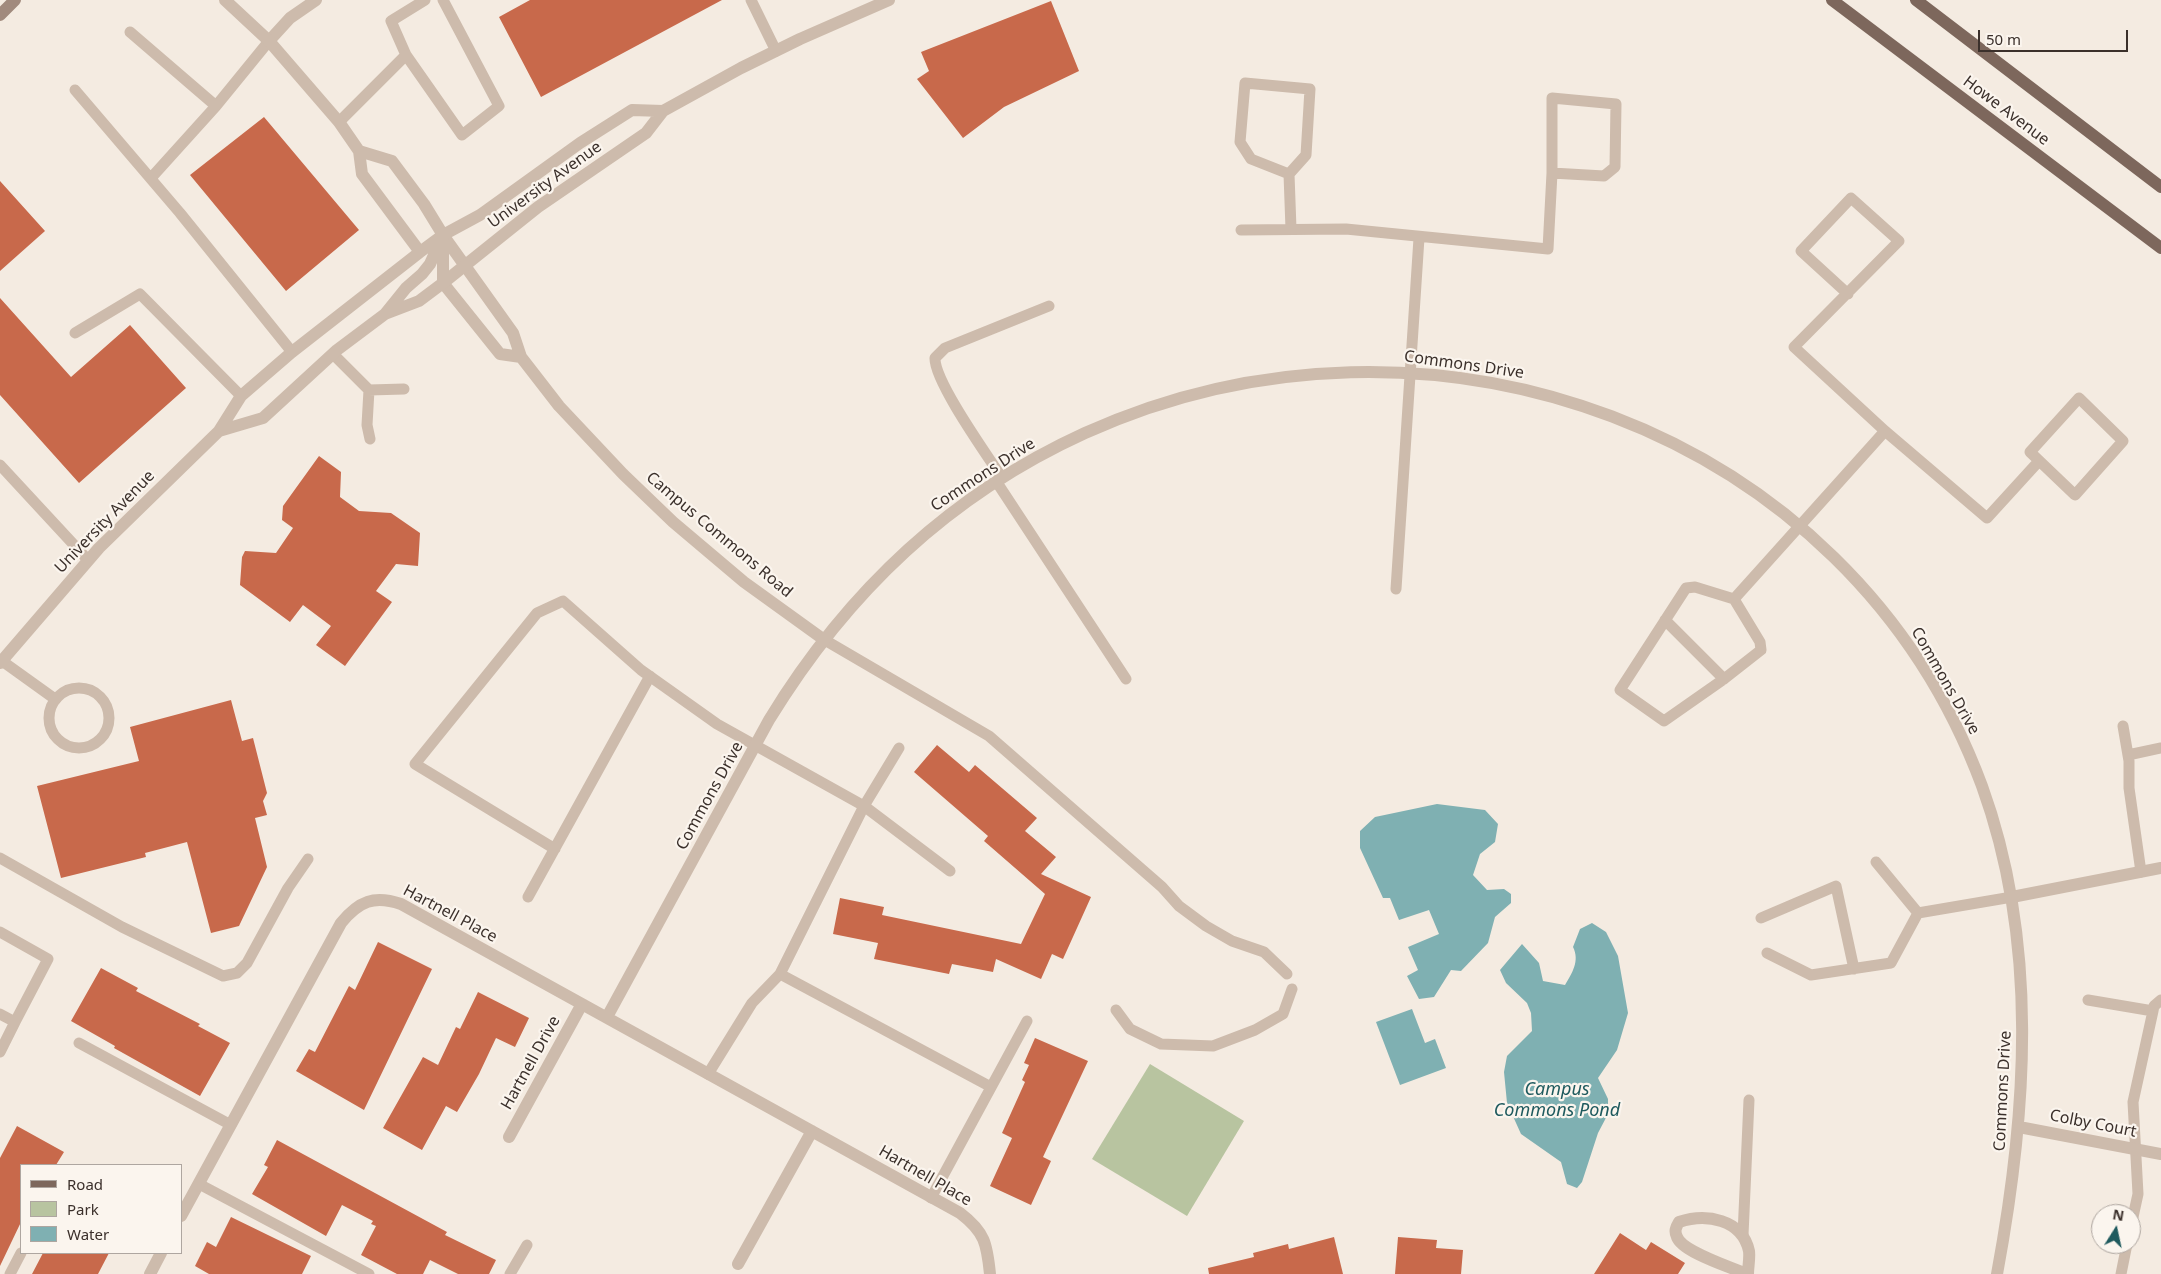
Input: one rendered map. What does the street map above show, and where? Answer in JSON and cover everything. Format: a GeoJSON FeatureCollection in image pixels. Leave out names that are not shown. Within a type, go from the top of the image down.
{"type":"FeatureCollection","features":[{"type":"Feature","properties":{"kind":"main road"},"geometry":{"type":"LineString","coordinates":[[0,15],[15,0]]}},
{"type":"Feature","properties":{"kind":"main road","name":"Howe Avenue"},"geometry":{"type":"LineString","coordinates":[[1832,0],[2161,248]]}},
{"type":"Feature","properties":{"kind":"main road","name":"Howe Avenue"},"geometry":{"type":"LineString","coordinates":[[1916,0],[2161,187]]}},
{"type":"Feature","properties":{"kind":"street"},"geometry":{"type":"LineString","coordinates":[[225,0],[269,41],[339,122],[359,151],[362,174],[420,252]]}},
{"type":"Feature","properties":{"kind":"street"},"geometry":{"type":"LineString","coordinates":[[269,41],[290,18],[316,0]]}},
{"type":"Feature","properties":{"kind":"street","name":"University Avenue"},"geometry":{"type":"LineString","coordinates":[[385,314],[419,301],[443,284],[538,207],[646,133],[664,111],[776,51],[889,0]]}},
{"type":"Feature","properties":{"kind":"street","name":"University Avenue"},"geometry":{"type":"LineString","coordinates":[[1,662],[99,548],[219,431],[240,396],[292,352],[443,235],[480,215],[580,143],[632,110],[664,111]]}},
{"type":"Feature","properties":{"kind":"street","name":"Campus Commons Road"},"geometry":{"type":"LineString","coordinates":[[359,151],[392,161],[424,204],[464,266],[513,333],[521,358],[559,406],[622,474],[673,522],[744,582],[823,639]]}},
{"type":"Feature","properties":{"kind":"street"},"geometry":{"type":"LineString","coordinates":[[443,235],[443,284],[500,354],[521,358]]}},
{"type":"Feature","properties":{"kind":"street","name":"University Avenue"},"geometry":{"type":"LineString","coordinates":[[219,431],[263,418],[333,354],[385,314],[406,288],[430,264],[443,235]]}},
{"type":"Feature","properties":{"kind":"street","name":"Commons Drive"},"geometry":{"type":"LineString","coordinates":[[607,1017],[755,746],[795,678],[823,639],[870,584],[905,551],[942,520],[999,480],[1043,454],[1087,432],[1131,414],[1201,393],[1248,382],[1344,372],[1409,373],[1460,378],[1526,389],[1615,417],[1680,445],[1718,467],[1773,504],[1800,526],[1854,579],[1897,630],[1922,666],[1954,724],[1981,785],[2001,848],[2018,935],[2022,998],[2020,1127],[2011,1202],[1997,1274]]}},
{"type":"Feature","properties":{"kind":"street"},"geometry":{"type":"LineString","coordinates":[[2012,897],[2161,868]]}},
{"type":"Feature","properties":{"kind":"street","name":"Hartnell Place"},"geometry":{"type":"LineString","coordinates":[[182,1214],[341,923],[359,905],[374,900],[388,900],[401,904],[607,1017],[931,1198],[972,1223],[983,1236],[988,1248],[990,1274]]}},
{"type":"Feature","properties":{"kind":"street","name":"Hartnell Drive"},"geometry":{"type":"LineString","coordinates":[[509,1137],[582,1004]]}},
{"type":"Feature","properties":{"kind":"street","name":"Colby Court"},"geometry":{"type":"LineString","coordinates":[[2020,1127],[2161,1154]]}},
{"type":"Feature","properties":{"kind":"street"},"geometry":{"type":"LineString","coordinates":[[738,1264],[812,1131]]}},
{"type":"Feature","properties":{"kind":"street"},"geometry":{"type":"LineString","coordinates":[[1688,1219],[1716,1219],[1733,1225],[1743,1235],[1749,1251],[1747,1274],[1698,1254],[1682,1244],[1677,1238],[1675,1229],[1679,1222],[1688,1219]]}},
{"type":"Feature","properties":{"kind":"street"},"geometry":{"type":"LineString","coordinates":[[150,1274],[160,1254]]}},
{"type":"Feature","properties":{"kind":"lane"},"geometry":{"type":"LineString","coordinates":[[425,0],[391,21],[406,55],[462,135],[499,106],[443,0]]}},
{"type":"Feature","properties":{"kind":"lane"},"geometry":{"type":"LineString","coordinates":[[751,0],[776,51]]}},
{"type":"Feature","properties":{"kind":"lane"},"geometry":{"type":"LineString","coordinates":[[130,32],[216,106]]}},
{"type":"Feature","properties":{"kind":"lane"},"geometry":{"type":"LineString","coordinates":[[150,178],[216,106],[269,41]]}},
{"type":"Feature","properties":{"kind":"lane"},"geometry":{"type":"LineString","coordinates":[[339,122],[406,55]]}},
{"type":"Feature","properties":{"kind":"lane"},"geometry":{"type":"LineString","coordinates":[[1290,174],[1251,159],[1240,142],[1245,83],[1310,89],[1306,155],[1290,174],[1291,229]]}},
{"type":"Feature","properties":{"kind":"lane"},"geometry":{"type":"LineString","coordinates":[[75,90],[150,178],[292,352]]}},
{"type":"Feature","properties":{"kind":"lane"},"geometry":{"type":"LineString","coordinates":[[1241,230],[1346,229],[1419,238],[1548,249],[1552,173],[1552,98],[1616,104],[1615,166],[1604,176],[1552,173]]}},
{"type":"Feature","properties":{"kind":"lane"},"geometry":{"type":"LineString","coordinates":[[1848,294],[1801,251],[1851,198],[1899,241],[1848,294],[1794,347],[1886,431],[1987,518],[2039,461]]}},
{"type":"Feature","properties":{"kind":"lane"},"geometry":{"type":"LineString","coordinates":[[1396,589],[1419,238]]}},
{"type":"Feature","properties":{"kind":"lane"},"geometry":{"type":"LineString","coordinates":[[75,333],[140,294],[240,396]]}},
{"type":"Feature","properties":{"kind":"lane"},"geometry":{"type":"LineString","coordinates":[[1049,306],[945,348],[938,353],[934,366],[955,406],[999,480],[1126,679]]}},
{"type":"Feature","properties":{"kind":"lane"},"geometry":{"type":"LineString","coordinates":[[333,354],[369,390],[404,389]]}},
{"type":"Feature","properties":{"kind":"lane"},"geometry":{"type":"LineString","coordinates":[[369,390],[367,424],[370,439]]}},
{"type":"Feature","properties":{"kind":"lane"},"geometry":{"type":"LineString","coordinates":[[2078,398],[2123,441],[2075,494],[2039,461],[2030,452],[2078,398]]}},
{"type":"Feature","properties":{"kind":"lane"},"geometry":{"type":"LineString","coordinates":[[1734,600],[1886,431]]}},
{"type":"Feature","properties":{"kind":"lane"},"geometry":{"type":"LineString","coordinates":[[0,464],[88,560]]}},
{"type":"Feature","properties":{"kind":"lane"},"geometry":{"type":"LineString","coordinates":[[1695,587],[1734,600],[1760,642],[1761,650],[1724,679],[1664,721],[1620,690],[1686,588],[1695,587]]}},
{"type":"Feature","properties":{"kind":"lane"},"geometry":{"type":"LineString","coordinates":[[555,849],[415,764],[537,613],[564,601],[650,676],[717,724],[864,806],[950,871]]}},
{"type":"Feature","properties":{"kind":"lane"},"geometry":{"type":"LineString","coordinates":[[1666,620],[1724,679]]}},
{"type":"Feature","properties":{"kind":"lane"},"geometry":{"type":"LineString","coordinates":[[823,639],[989,736],[1162,887],[1179,906],[1232,941],[1264,952],[1287,974]]}},
{"type":"Feature","properties":{"kind":"lane"},"geometry":{"type":"LineString","coordinates":[[1,662],[55,699]]}},
{"type":"Feature","properties":{"kind":"lane"},"geometry":{"type":"LineString","coordinates":[[528,897],[650,676]]}},
{"type":"Feature","properties":{"kind":"lane"},"geometry":{"type":"LineString","coordinates":[[76,688],[88,689],[98,695],[106,704],[109,716],[108,727],[102,738],[93,745],[82,749],[70,748],[60,742],[52,732],[49,722],[50,709],[55,699],[64,692],[76,688]]}},
{"type":"Feature","properties":{"kind":"lane"},"geometry":{"type":"LineString","coordinates":[[2123,726],[2128,755],[2129,788],[2141,872]]}},
{"type":"Feature","properties":{"kind":"lane"},"geometry":{"type":"LineString","coordinates":[[708,1074],[752,1003],[780,974],[864,806],[899,748]]}},
{"type":"Feature","properties":{"kind":"lane"},"geometry":{"type":"LineString","coordinates":[[2128,755],[2161,748]]}},
{"type":"Feature","properties":{"kind":"lane"},"geometry":{"type":"LineString","coordinates":[[0,858],[122,927],[223,976],[237,973],[247,963],[288,888],[308,859]]}},
{"type":"Feature","properties":{"kind":"lane"},"geometry":{"type":"LineString","coordinates":[[1876,862],[1918,913]]}},
{"type":"Feature","properties":{"kind":"lane"},"geometry":{"type":"LineString","coordinates":[[1760,918],[1836,886],[1854,969]]}},
{"type":"Feature","properties":{"kind":"lane"},"geometry":{"type":"LineString","coordinates":[[1918,913],[2012,897]]}},
{"type":"Feature","properties":{"kind":"lane"},"geometry":{"type":"LineString","coordinates":[[1767,953],[1810,975],[1891,963],[1918,913]]}},
{"type":"Feature","properties":{"kind":"lane"},"geometry":{"type":"LineString","coordinates":[[0,932],[48,958],[0,1052]]}},
{"type":"Feature","properties":{"kind":"lane"},"geometry":{"type":"LineString","coordinates":[[780,974],[991,1087]]}},
{"type":"Feature","properties":{"kind":"lane"},"geometry":{"type":"LineString","coordinates":[[1116,1010],[1130,1029],[1161,1044],[1213,1046],[1255,1030],[1283,1014],[1292,989]]}},
{"type":"Feature","properties":{"kind":"lane"},"geometry":{"type":"LineString","coordinates":[[2088,1000],[2153,1011]]}},
{"type":"Feature","properties":{"kind":"lane"},"geometry":{"type":"LineString","coordinates":[[2136,1204],[2138,1194],[2137,1149],[2133,1102],[2154,1006],[2161,1000]]}},
{"type":"Feature","properties":{"kind":"lane"},"geometry":{"type":"LineString","coordinates":[[0,1014],[15,1022]]}},
{"type":"Feature","properties":{"kind":"lane"},"geometry":{"type":"LineString","coordinates":[[931,1198],[1027,1021]]}},
{"type":"Feature","properties":{"kind":"lane"},"geometry":{"type":"LineString","coordinates":[[79,1043],[231,1125]]}},
{"type":"Feature","properties":{"kind":"lane"},"geometry":{"type":"LineString","coordinates":[[1743,1235],[1749,1100]]}},
{"type":"Feature","properties":{"kind":"lane"},"geometry":{"type":"LineString","coordinates":[[199,1184],[369,1274]]}},
{"type":"Feature","properties":{"kind":"lane"},"geometry":{"type":"LineString","coordinates":[[510,1274],[527,1245]]}},
{"type":"Feature","properties":{"kind":"lane"},"geometry":{"type":"LineString","coordinates":[[10,1274],[20,1254]]}},
{"type":"Feature","properties":{"kind":"lane"},"geometry":{"type":"LineString","coordinates":[[2121,1274],[2125,1254]]}},
{"type":"Feature","properties":{"kind":"green space"},"geometry":{"type":"Polygon","coordinates":[[[1150,1064],[1244,1121],[1187,1216],[1092,1159],[1150,1064]]]}},
{"type":"Feature","properties":{"kind":"water"},"geometry":{"type":"Polygon","coordinates":[[[1437,804],[1485,810],[1498,824],[1495,842],[1480,854],[1473,875],[1487,890],[1504,889],[1511,894],[1511,903],[1495,917],[1488,943],[1461,971],[1451,970],[1434,997],[1419,999],[1407,976],[1418,970],[1408,947],[1439,934],[1429,910],[1399,920],[1390,898],[1383,898],[1360,848],[1360,831],[1375,817],[1437,804]]]}},
{"type":"Feature","properties":{"kind":"water","name":"Campus Commons Pond"},"geometry":{"type":"Polygon","coordinates":[[[1592,923],[1606,932],[1618,956],[1628,1013],[1617,1050],[1598,1078],[1608,1099],[1608,1114],[1598,1133],[1582,1182],[1577,1188],[1567,1184],[1561,1162],[1521,1134],[1507,1103],[1504,1072],[1507,1056],[1532,1031],[1531,1013],[1527,1003],[1506,983],[1500,970],[1522,944],[1539,963],[1543,981],[1565,985],[1574,967],[1576,957],[1573,947],[1580,929],[1592,923]]]}},
{"type":"Feature","properties":{"kind":"water"},"geometry":{"type":"Polygon","coordinates":[[[1412,1009],[1425,1043],[1435,1039],[1446,1068],[1400,1085],[1376,1022],[1412,1009]]]}},
{"type":"Feature","properties":{"kind":"building"},"geometry":{"type":"Polygon","coordinates":[[[530,0],[722,0],[541,97],[499,17],[530,0]]]}},
{"type":"Feature","properties":{"kind":"building"},"geometry":{"type":"Polygon","coordinates":[[[1051,1],[1079,71],[1004,107],[963,138],[917,79],[929,71],[921,52],[1051,1]]]}},
{"type":"Feature","properties":{"kind":"building"},"geometry":{"type":"Polygon","coordinates":[[[264,117],[359,230],[286,291],[190,175],[264,117]]]}},
{"type":"Feature","properties":{"kind":"building"},"geometry":{"type":"Polygon","coordinates":[[[0,181],[45,231],[0,271],[0,181]]]}},
{"type":"Feature","properties":{"kind":"building"},"geometry":{"type":"Polygon","coordinates":[[[0,298],[71,377],[130,325],[186,388],[79,483],[0,395],[0,298]]]}},
{"type":"Feature","properties":{"kind":"building"},"geometry":{"type":"Polygon","coordinates":[[[319,456],[341,472],[340,497],[359,511],[391,513],[420,533],[418,566],[396,564],[376,591],[392,602],[345,666],[316,645],[331,626],[303,605],[290,622],[240,585],[242,557],[245,551],[276,553],[293,528],[282,520],[283,506],[319,456]]]}},
{"type":"Feature","properties":{"kind":"building"},"geometry":{"type":"Polygon","coordinates":[[[231,700],[242,741],[253,738],[267,793],[263,801],[267,815],[255,818],[267,867],[239,926],[211,933],[187,842],[145,853],[146,857],[61,878],[37,786],[139,761],[130,727],[231,700]]]}},
{"type":"Feature","properties":{"kind":"building"},"geometry":{"type":"Polygon","coordinates":[[[937,745],[969,772],[975,765],[1037,818],[1025,831],[1056,857],[1041,874],[1091,897],[1063,959],[1052,954],[1041,979],[996,959],[993,972],[952,964],[949,974],[874,959],[878,943],[833,934],[840,898],[884,907],[882,915],[1021,944],[1045,894],[984,841],[988,836],[914,772],[937,745]]]}},
{"type":"Feature","properties":{"kind":"building"},"geometry":{"type":"Polygon","coordinates":[[[378,942],[432,969],[364,1110],[296,1071],[309,1049],[315,1052],[349,986],[355,990],[378,942]]]}},
{"type":"Feature","properties":{"kind":"building"},"geometry":{"type":"Polygon","coordinates":[[[101,968],[138,988],[136,991],[200,1024],[198,1026],[230,1043],[200,1096],[114,1048],[115,1046],[71,1021],[101,968]]]}},
{"type":"Feature","properties":{"kind":"building"},"geometry":{"type":"Polygon","coordinates":[[[478,992],[529,1018],[515,1047],[496,1038],[479,1074],[457,1112],[446,1106],[422,1150],[383,1128],[423,1057],[438,1065],[456,1027],[460,1029],[478,992]]]}},
{"type":"Feature","properties":{"kind":"building"},"geometry":{"type":"Polygon","coordinates":[[[1035,1038],[1088,1061],[1043,1157],[1051,1161],[1031,1205],[990,1186],[1012,1138],[1002,1133],[1025,1082],[1022,1080],[1029,1065],[1024,1063],[1035,1038]]]}},
{"type":"Feature","properties":{"kind":"building"},"geometry":{"type":"Polygon","coordinates":[[[17,1126],[64,1152],[57,1164],[20,1164],[20,1224],[0,1266],[0,1158],[17,1126]]]}},
{"type":"Feature","properties":{"kind":"building"},"geometry":{"type":"Polygon","coordinates":[[[277,1140],[447,1232],[445,1235],[496,1260],[489,1274],[458,1274],[430,1260],[423,1274],[397,1274],[361,1255],[376,1226],[371,1224],[373,1221],[342,1205],[326,1236],[252,1194],[268,1167],[264,1165],[277,1140]]]}},
{"type":"Feature","properties":{"kind":"building"},"geometry":{"type":"Polygon","coordinates":[[[231,1217],[311,1256],[302,1274],[209,1274],[195,1266],[207,1242],[216,1247],[231,1217]]]}},
{"type":"Feature","properties":{"kind":"building"},"geometry":{"type":"Polygon","coordinates":[[[1620,1233],[1646,1250],[1651,1242],[1685,1263],[1678,1274],[1594,1274],[1620,1233]]]}},
{"type":"Feature","properties":{"kind":"building"},"geometry":{"type":"Polygon","coordinates":[[[1334,1237],[1343,1274],[1209,1274],[1208,1268],[1254,1257],[1253,1253],[1288,1244],[1289,1249],[1334,1237]]]}},
{"type":"Feature","properties":{"kind":"building"},"geometry":{"type":"Polygon","coordinates":[[[1398,1237],[1437,1240],[1436,1248],[1463,1250],[1461,1274],[1395,1274],[1398,1237]]]}},
{"type":"Feature","properties":{"kind":"building"},"geometry":{"type":"Polygon","coordinates":[[[42,1254],[108,1254],[98,1274],[32,1274],[42,1254]]]}}]}
